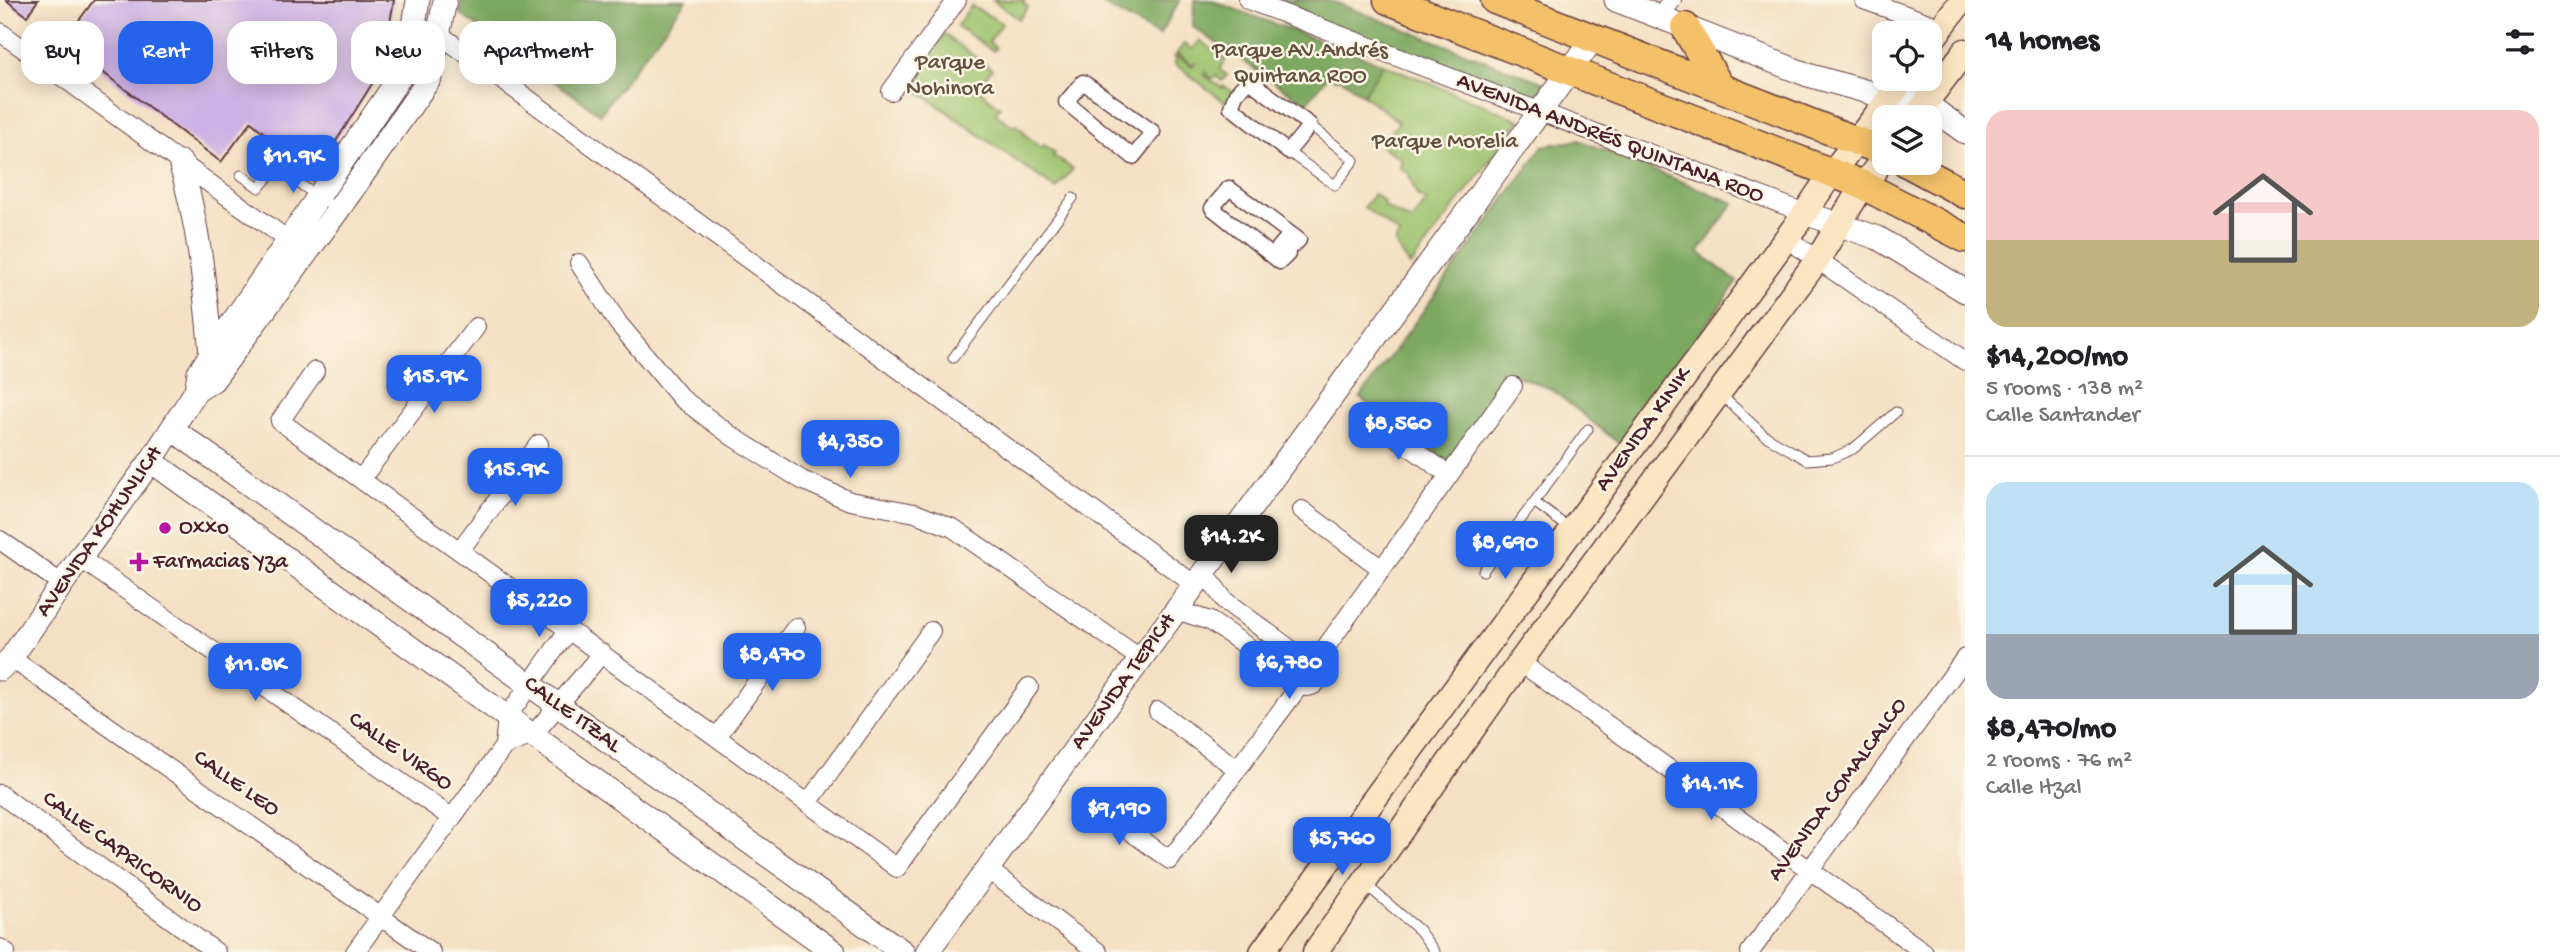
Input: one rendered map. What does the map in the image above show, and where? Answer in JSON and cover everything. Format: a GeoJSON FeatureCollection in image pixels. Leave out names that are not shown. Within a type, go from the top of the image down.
{"type":"FeatureCollection","features":[{"type":"Feature","properties":{"kind":"main road","name":"AVENIDA ANDRÉS QUINTANA ROO"},"geometry":{"type":"LineString","coordinates":[[1388,0],[1863,185],[1965,238]]}},
{"type":"Feature","properties":{"kind":"main road"},"geometry":{"type":"LineString","coordinates":[[1495,0],[1872,148]]}},
{"type":"Feature","properties":{"kind":"main road"},"geometry":{"type":"LineString","coordinates":[[1942,28],[1962,0]]}},
{"type":"Feature","properties":{"kind":"main road"},"geometry":{"type":"LineString","coordinates":[[1672,15],[1720,87]]}},
{"type":"Feature","properties":{"kind":"main road"},"geometry":{"type":"LineString","coordinates":[[1924,105],[1965,51]]}},
{"type":"Feature","properties":{"kind":"main road","name":"AVENIDA KINIK"},"geometry":{"type":"LineString","coordinates":[[1262,952],[1894,91]]}},
{"type":"Feature","properties":{"kind":"main road","name":"AVENIDA KINIK"},"geometry":{"type":"LineString","coordinates":[[1315,952],[1520,662],[1818,259],[1836,225],[1872,173]]}},
{"type":"Feature","properties":{"kind":"main road"},"geometry":{"type":"LineString","coordinates":[[1929,175],[1965,194]]}},
{"type":"Feature","properties":{"kind":"main road"},"geometry":{"type":"LineString","coordinates":[[1586,509],[1616,530]]}},
{"type":"Feature","properties":{"kind":"main road"},"geometry":{"type":"LineString","coordinates":[[1312,884],[1345,908]]}},
{"type":"Feature","properties":{"kind":"street","name":"AVENIDA KOHUNLICH"},"geometry":{"type":"LineString","coordinates":[[6,664],[79,558],[152,461],[196,391],[213,380],[217,359],[288,240],[408,65],[418,0]]}},
{"type":"Feature","properties":{"kind":"street","name":"AVENIDA KOHUNLICH"},"geometry":{"type":"LineString","coordinates":[[441,21],[445,0]]}},
{"type":"Feature","properties":{"kind":"street"},"geometry":{"type":"LineString","coordinates":[[891,91],[957,0]]}},
{"type":"Feature","properties":{"kind":"street","name":"AVENIDA ANDRÉS QUINTANA ROO"},"geometry":{"type":"LineString","coordinates":[[1248,0],[1836,225],[1878,238],[1965,291]]}},
{"type":"Feature","properties":{"kind":"street"},"geometry":{"type":"LineString","coordinates":[[1616,0],[1672,15],[1808,75],[1872,84]]}},
{"type":"Feature","properties":{"kind":"street"},"geometry":{"type":"LineString","coordinates":[[1864,0],[1906,21]]}},
{"type":"Feature","properties":{"kind":"street"},"geometry":{"type":"LineString","coordinates":[[3,37],[288,240]]}},
{"type":"Feature","properties":{"kind":"street"},"geometry":{"type":"LineString","coordinates":[[445,38],[1200,578],[1226,601],[1311,664],[1318,672],[1318,680],[1308,687],[1279,671],[1210,621],[1177,610]]}},
{"type":"Feature","properties":{"kind":"street","name":"AVENIDA TEPICH"},"geometry":{"type":"LineString","coordinates":[[927,952],[1594,39]]}},
{"type":"Feature","properties":{"kind":"street"},"geometry":{"type":"LineString","coordinates":[[1287,152],[1231,107],[1236,94],[1248,80],[1310,125]]}},
{"type":"Feature","properties":{"kind":"street"},"geometry":{"type":"LineString","coordinates":[[1083,82],[1153,132],[1133,157],[1066,102],[1083,82]]}},
{"type":"Feature","properties":{"kind":"street","name":"AVENIDA KOHUNLICH"},"geometry":{"type":"LineString","coordinates":[[217,359],[338,211],[425,84]]}},
{"type":"Feature","properties":{"kind":"street"},"geometry":{"type":"LineString","coordinates":[[1899,91],[1914,105]]}},
{"type":"Feature","properties":{"kind":"street"},"geometry":{"type":"LineString","coordinates":[[1942,121],[1965,132]]}},
{"type":"Feature","properties":{"kind":"street"},"geometry":{"type":"LineString","coordinates":[[180,162],[191,199],[203,261],[217,359]]}},
{"type":"Feature","properties":{"kind":"street"},"geometry":{"type":"LineString","coordinates":[[1228,188],[1299,240],[1294,245],[1286,239],[1279,247],[1288,254],[1280,262],[1212,208],[1228,188]]}},
{"type":"Feature","properties":{"kind":"street"},"geometry":{"type":"LineString","coordinates":[[1786,238],[1965,361]]}},
{"type":"Feature","properties":{"kind":"street"},"geometry":{"type":"LineString","coordinates":[[579,263],[618,323],[681,398],[733,437],[802,480],[850,501],[915,513],[953,528],[1141,659]]}},
{"type":"Feature","properties":{"kind":"street"},"geometry":{"type":"LineString","coordinates":[[361,479],[476,327]]}},
{"type":"Feature","properties":{"kind":"street"},"geometry":{"type":"LineString","coordinates":[[315,371],[280,421],[897,868],[1029,687]]}},
{"type":"Feature","properties":{"kind":"street"},"geometry":{"type":"LineString","coordinates":[[1311,664],[1513,386]]}},
{"type":"Feature","properties":{"kind":"street"},"geometry":{"type":"LineString","coordinates":[[1370,418],[1449,475]]}},
{"type":"Feature","properties":{"kind":"street","name":"CALLE ITZAL"},"geometry":{"type":"LineString","coordinates":[[172,429],[903,952]]}},
{"type":"Feature","properties":{"kind":"street"},"geometry":{"type":"LineString","coordinates":[[460,550],[539,443]]}},
{"type":"Feature","properties":{"kind":"street","name":"CALLE ITZAL"},"geometry":{"type":"LineString","coordinates":[[152,461],[834,952]]}},
{"type":"Feature","properties":{"kind":"street"},"geometry":{"type":"LineString","coordinates":[[1302,510],[1382,569]]}},
{"type":"Feature","properties":{"kind":"street"},"geometry":{"type":"LineString","coordinates":[[0,540],[62,584]]}},
{"type":"Feature","properties":{"kind":"street","name":"CALLE VIRGO"},"geometry":{"type":"LineString","coordinates":[[79,558],[452,818]]}},
{"type":"Feature","properties":{"kind":"street"},"geometry":{"type":"LineString","coordinates":[[717,737],[796,627]]}},
{"type":"Feature","properties":{"kind":"street"},"geometry":{"type":"LineString","coordinates":[[355,952],[504,746],[507,717],[569,629]]}},
{"type":"Feature","properties":{"kind":"street"},"geometry":{"type":"LineString","coordinates":[[808,803],[931,631]]}},
{"type":"Feature","properties":{"kind":"street"},"geometry":{"type":"LineString","coordinates":[[1279,671],[1295,651]]}},
{"type":"Feature","properties":{"kind":"street"},"geometry":{"type":"LineString","coordinates":[[504,746],[533,735],[602,653]]}},
{"type":"Feature","properties":{"kind":"street","name":"AVENIDA COMALCALCO"},"geometry":{"type":"LineString","coordinates":[[1750,952],[1965,658]]}},
{"type":"Feature","properties":{"kind":"street"},"geometry":{"type":"LineString","coordinates":[[1520,662],[1924,952]]}},
{"type":"Feature","properties":{"kind":"street","name":"CALLE LEO"},"geometry":{"type":"LineString","coordinates":[[6,664],[381,915],[431,952]]}},
{"type":"Feature","properties":{"kind":"street"},"geometry":{"type":"LineString","coordinates":[[1091,803],[1170,860],[1298,682]]}},
{"type":"Feature","properties":{"kind":"street"},"geometry":{"type":"LineString","coordinates":[[1158,711],[1237,769]]}},
{"type":"Feature","properties":{"kind":"street","name":"CALLE CAPRICORNIO"},"geometry":{"type":"LineString","coordinates":[[0,794],[216,952]]}},
{"type":"Feature","properties":{"kind":"street"},"geometry":{"type":"LineString","coordinates":[[988,869],[1098,952]]}},
{"type":"Feature","properties":{"kind":"street"},"geometry":{"type":"LineString","coordinates":[[0,948],[5,952]]}},
{"type":"Feature","properties":{"kind":"lane"},"geometry":{"type":"LineString","coordinates":[[1310,125],[1354,160],[1335,185],[1287,152],[1310,125]]}},
{"type":"Feature","properties":{"kind":"lane"},"geometry":{"type":"LineString","coordinates":[[241,174],[259,188],[276,167],[338,211]]}},
{"type":"Feature","properties":{"kind":"lane"},"geometry":{"type":"LineString","coordinates":[[953,358],[1073,198]]}},
{"type":"Feature","properties":{"kind":"lane"},"geometry":{"type":"LineString","coordinates":[[1718,392],[1764,435],[1807,460],[1832,458],[1853,449],[1896,412]]}},
{"type":"Feature","properties":{"kind":"lane"},"geometry":{"type":"LineString","coordinates":[[1483,572],[1588,429]]}},
{"type":"Feature","properties":{"kind":"lane"},"geometry":{"type":"LineString","coordinates":[[1534,502],[1571,529]]}},
{"type":"Feature","properties":{"kind":"lane"},"geometry":{"type":"LineString","coordinates":[[1363,882],[1419,930],[1435,952]]}},
{"type":"Feature","properties":{"kind":"green space"},"geometry":{"type":"Polygon","coordinates":[[[462,0],[686,0],[600,114],[558,84],[616,84],[616,21],[470,21],[460,14],[462,0]]]}},
{"type":"Feature","properties":{"kind":"green space"},"geometry":{"type":"Polygon","coordinates":[[[993,0],[1025,0],[1023,3],[1028,7],[1019,19],[993,0]]]}},
{"type":"Feature","properties":{"kind":"green space"},"geometry":{"type":"Polygon","coordinates":[[[1095,0],[1180,0],[1159,36],[1095,0]]]}},
{"type":"Feature","properties":{"kind":"green space","name":"Parque AV.Andrés Quintana ROO"},"geometry":{"type":"Polygon","coordinates":[[[1194,0],[1210,0],[1383,64],[1363,95],[1339,77],[1336,80],[1329,75],[1306,104],[1193,27],[1194,0]]]}},
{"type":"Feature","properties":{"kind":"green space"},"geometry":{"type":"Polygon","coordinates":[[[1258,0],[1329,0],[1547,84],[1534,103],[1258,0]]]}},
{"type":"Feature","properties":{"kind":"green space"},"geometry":{"type":"Polygon","coordinates":[[[971,6],[1002,23],[989,42],[996,48],[993,51],[957,26],[971,6]]]}},
{"type":"Feature","properties":{"kind":"green space","name":"Parque Nohinora"},"geometry":{"type":"Polygon","coordinates":[[[945,35],[992,69],[977,88],[1000,107],[995,113],[1013,126],[1015,124],[1041,148],[1044,145],[1055,153],[1053,156],[1073,169],[1056,189],[908,84],[945,35]]]}},
{"type":"Feature","properties":{"kind":"green space"},"geometry":{"type":"Polygon","coordinates":[[[1200,40],[1226,60],[1219,69],[1227,75],[1222,81],[1216,76],[1212,79],[1206,72],[1204,75],[1222,88],[1224,86],[1232,91],[1231,107],[1174,63],[1176,55],[1192,66],[1195,63],[1191,64],[1177,53],[1184,44],[1193,49],[1200,40]]]}},
{"type":"Feature","properties":{"kind":"green space","name":"Parque Morelia"},"geometry":{"type":"Polygon","coordinates":[[[1383,64],[1520,120],[1410,266],[1395,244],[1399,234],[1364,207],[1374,194],[1384,202],[1383,206],[1411,221],[1427,201],[1417,196],[1409,174],[1400,168],[1401,159],[1380,145],[1399,122],[1363,95],[1383,64]]]}},
{"type":"Feature","properties":{"kind":"green space"},"geometry":{"type":"Polygon","coordinates":[[[1579,140],[1734,203],[1699,252],[1737,282],[1621,445],[1551,389],[1510,373],[1447,462],[1360,398],[1543,146],[1579,140]]]}},
{"type":"Feature","properties":{"kind":"building"},"geometry":{"type":"Polygon","coordinates":[[[6,0],[38,0],[27,16],[6,0]]]}},
{"type":"Feature","properties":{"kind":"building"},"geometry":{"type":"Polygon","coordinates":[[[94,0],[394,0],[390,21],[351,21],[351,84],[372,84],[328,154],[276,143],[251,122],[221,162],[118,84],[213,84],[213,21],[118,21],[118,84],[104,73],[104,21],[78,21],[94,0]]]}},
{"type":"Feature","properties":{"kind":"place","name":"Oxxo"},"geometry":{"type":"Point","coordinates":[165,528]}},
{"type":"Feature","properties":{"kind":"place","name":"Farmacias Yza"},"geometry":{"type":"Point","coordinates":[139,562]}}]}
